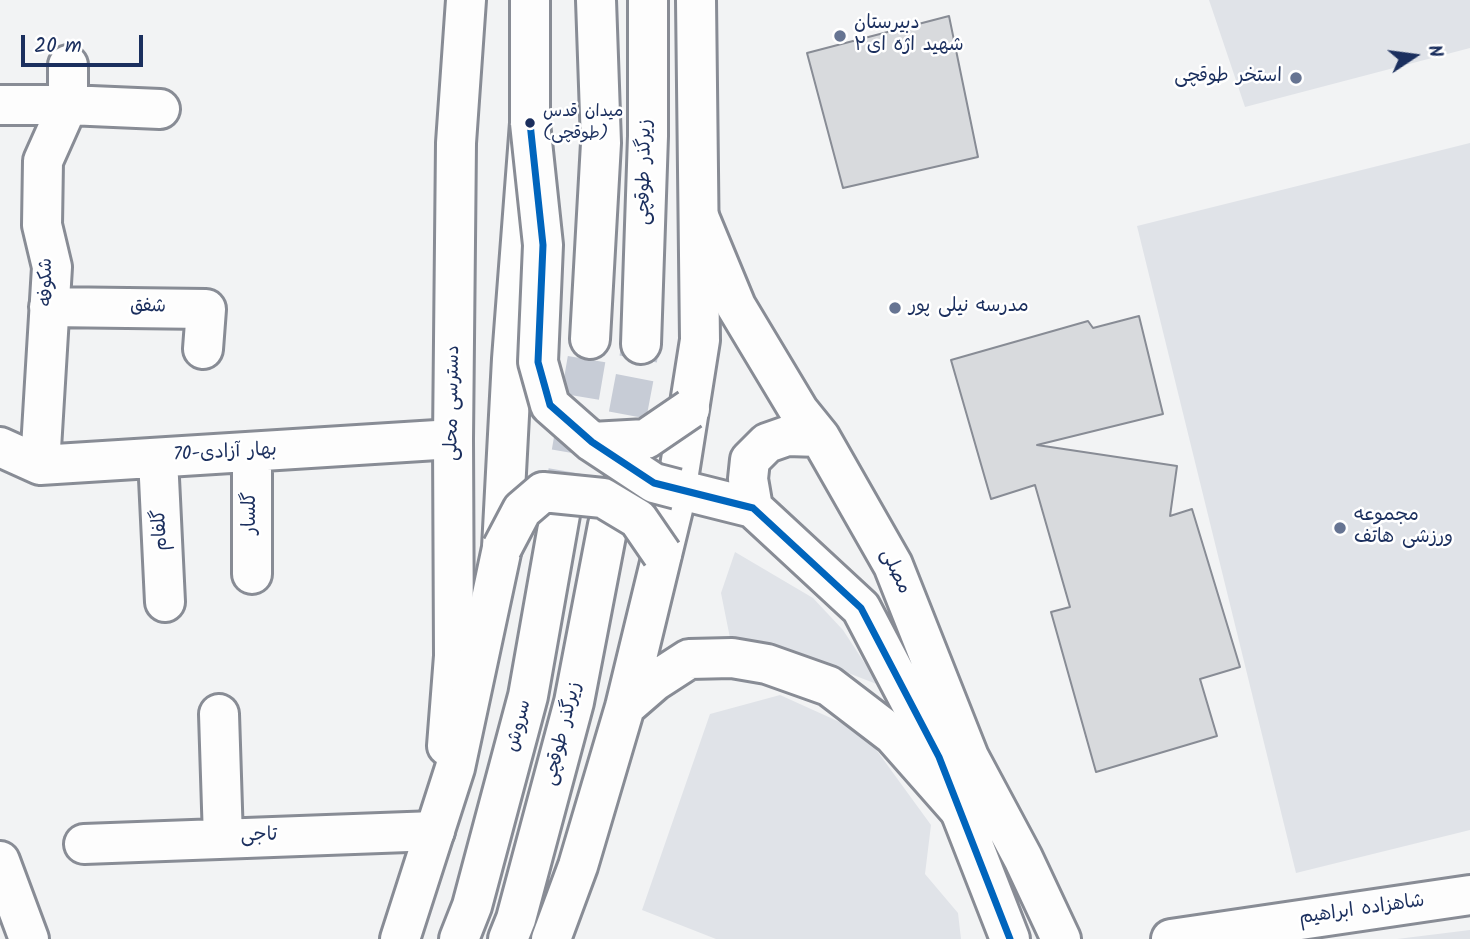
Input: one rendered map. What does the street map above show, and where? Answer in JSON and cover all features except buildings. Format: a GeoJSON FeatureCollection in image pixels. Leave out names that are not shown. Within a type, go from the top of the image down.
{"type":"FeatureCollection","features":[{"type":"Feature","properties":{"kind":"main road","name":"دسترسی محلی"},"geometry":{"type":"LineString","coordinates":[[439,819],[454,656],[456,143],[466,0]]}},
{"type":"Feature","properties":{"kind":"main road"},"geometry":{"type":"LineString","coordinates":[[400,939],[455,768],[502,548],[512,359],[530,123],[530,0]]}},
{"type":"Feature","properties":{"kind":"main road"},"geometry":{"type":"LineString","coordinates":[[590,339],[601,143],[596,0]]}},
{"type":"Feature","properties":{"kind":"main road","name":"زیرگذر طوقچی"},"geometry":{"type":"LineString","coordinates":[[641,344],[648,136],[648,0]]}},
{"type":"Feature","properties":{"kind":"main road"},"geometry":{"type":"LineString","coordinates":[[551,939],[578,866],[625,707],[677,489],[690,409],[700,340],[696,0]]}},
{"type":"Feature","properties":{"kind":"main road"},"geometry":{"type":"LineString","coordinates":[[68,65],[68,105]]}},
{"type":"Feature","properties":{"kind":"main road"},"geometry":{"type":"LineString","coordinates":[[0,105],[160,109]]}},
{"type":"Feature","properties":{"kind":"main road","name":"شکوفه"},"geometry":{"type":"LineString","coordinates":[[40,465],[52,267],[42,225],[43,161],[68,105]]}},
{"type":"Feature","properties":{"kind":"main road"},"geometry":{"type":"LineString","coordinates":[[530,123],[544,245],[538,362],[550,405],[592,442],[653,483],[753,508],[861,608],[939,757],[1010,939]]}},
{"type":"Feature","properties":{"kind":"main road","name":"مصلی"},"geometry":{"type":"LineString","coordinates":[[699,219],[736,306],[799,411],[820,437],[893,565],[970,757],[1023,858],[1061,939]]}},
{"type":"Feature","properties":{"kind":"main road","name":"شفق"},"geometry":{"type":"LineString","coordinates":[[49,307],[206,309],[203,349]]}},
{"type":"Feature","properties":{"kind":"main road"},"geometry":{"type":"LineString","coordinates":[[592,442],[646,439],[690,409]]}},
{"type":"Feature","properties":{"kind":"main road"},"geometry":{"type":"LineString","coordinates":[[753,508],[748,479],[750,460],[767,443],[787,436],[820,437]]}},
{"type":"Feature","properties":{"kind":"main road","name":"70-بهار آزادی"},"geometry":{"type":"LineString","coordinates":[[0,447],[40,465],[453,439]]}},
{"type":"Feature","properties":{"kind":"main road","name":"گلسار"},"geometry":{"type":"LineString","coordinates":[[252,452],[252,574]]}},
{"type":"Feature","properties":{"kind":"main road","name":"گلفام"},"geometry":{"type":"LineString","coordinates":[[158,458],[165,602]]}},
{"type":"Feature","properties":{"kind":"main road"},"geometry":{"type":"LineString","coordinates":[[502,548],[522,510],[543,492],[603,498],[638,519],[662,554]]}},
{"type":"Feature","properties":{"kind":"main road","name":"سروش"},"geometry":{"type":"LineString","coordinates":[[459,939],[472,906],[528,696],[561,509]]}},
{"type":"Feature","properties":{"kind":"main road","name":"زیرگذر طوقچی"},"geometry":{"type":"LineString","coordinates":[[508,939],[516,919],[574,702],[607,525]]}},
{"type":"Feature","properties":{"kind":"main road"},"geometry":{"type":"LineString","coordinates":[[625,707],[655,681],[689,659],[732,658],[767,664],[829,686],[883,727],[960,811]]}},
{"type":"Feature","properties":{"kind":"main road"},"geometry":{"type":"LineString","coordinates":[[219,715],[223,839]]}},
{"type":"Feature","properties":{"kind":"main road","name":"تاجی"},"geometry":{"type":"LineString","coordinates":[[84,844],[223,839],[439,819]]}},
{"type":"Feature","properties":{"kind":"main road"},"geometry":{"type":"LineString","coordinates":[[0,861],[29,939]]}},
{"type":"Feature","properties":{"kind":"main road","name":"شاهزاده ابراهیم"},"geometry":{"type":"LineString","coordinates":[[1171,939],[1470,895]]}},
{"type":"Feature","properties":{"kind":"shaded area","name":"استخر طوقچی"},"geometry":{"type":"Polygon","coordinates":[[[1209,0],[1470,0],[1470,48],[1245,107],[1209,0]]]}},
{"type":"Feature","properties":{"kind":"shaded area","name":"مجموعه ورزشی هاتف"},"geometry":{"type":"Polygon","coordinates":[[[1470,143],[1470,830],[1296,873],[1137,226],[1470,143]]]}},
{"type":"Feature","properties":{"kind":"shaded area"},"geometry":{"type":"Polygon","coordinates":[[[735,552],[813,598],[843,630],[879,685],[802,655],[730,638],[721,593],[735,552]]]}},
{"type":"Feature","properties":{"kind":"shaded area"},"geometry":{"type":"Polygon","coordinates":[[[780,695],[864,733],[931,825],[925,874],[958,913],[961,939],[716,939],[642,910],[710,714],[780,695]]]}},
{"type":"Feature","properties":{"kind":"shaded area"},"geometry":{"type":"Polygon","coordinates":[[[1470,930],[1470,939],[1397,939],[1470,930]]]}},
{"type":"Feature","properties":{"kind":"tunnel"},"geometry":{"type":"LineString","coordinates":[[561,509],[590,339]]}},
{"type":"Feature","properties":{"kind":"tunnel"},"geometry":{"type":"LineString","coordinates":[[617,471],[641,344]]}},
{"type":"Feature","properties":{"kind":"transit line"},"geometry":{"type":"LineString","coordinates":[[530,123],[543,245],[538,362],[550,405],[592,442],[654,483],[753,508],[861,608],[939,757],[1010,939]]}},
{"type":"Feature","properties":{"kind":"place","name":"دبیرستان شهید اژه ای۲"},"geometry":{"type":"Point","coordinates":[840,36]}},
{"type":"Feature","properties":{"kind":"place","name":"استخر طوقچی"},"geometry":{"type":"Point","coordinates":[1296,78]}},
{"type":"Feature","properties":{"kind":"place","name":"میدان قدس (طوقچی)"},"geometry":{"type":"Point","coordinates":[530,123]}},
{"type":"Feature","properties":{"kind":"place","name":"مدرسه نیلی پور"},"geometry":{"type":"Point","coordinates":[895,308]}},
{"type":"Feature","properties":{"kind":"place","name":"مجموعه ورزشی هاتف"},"geometry":{"type":"Point","coordinates":[1340,528]}}]}
